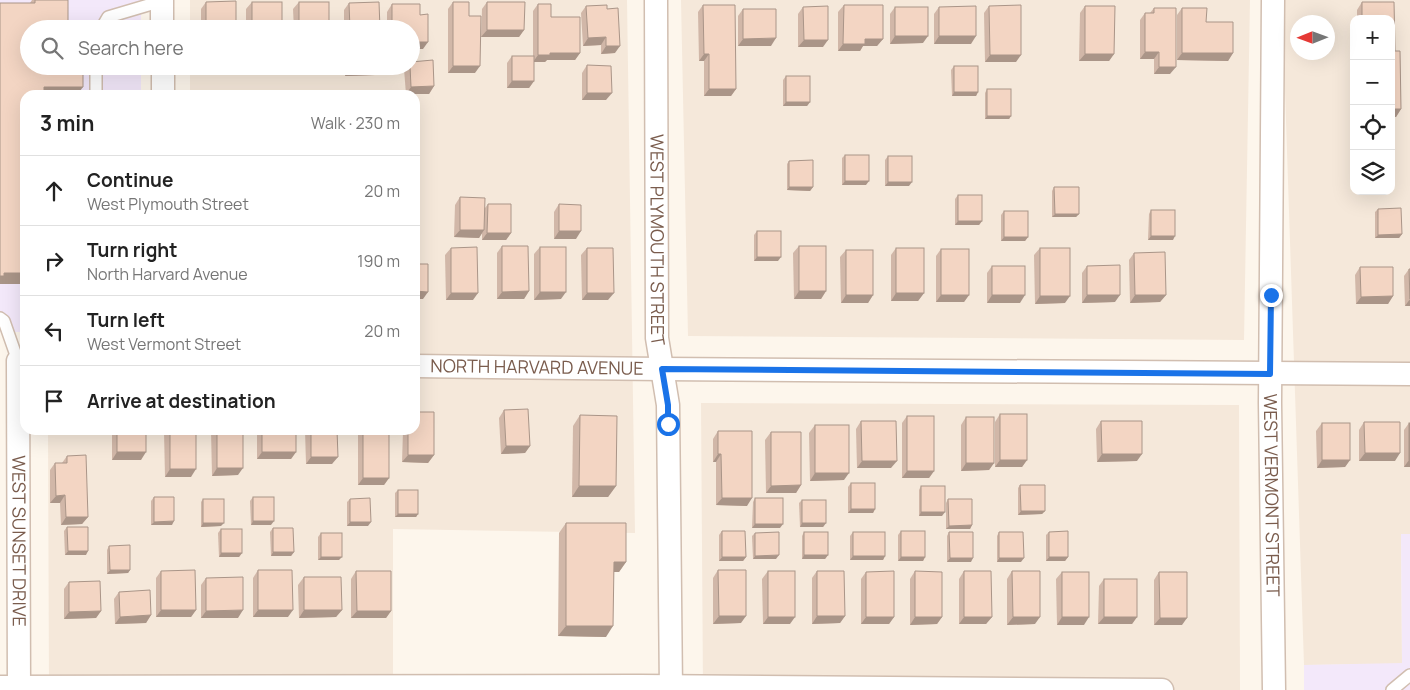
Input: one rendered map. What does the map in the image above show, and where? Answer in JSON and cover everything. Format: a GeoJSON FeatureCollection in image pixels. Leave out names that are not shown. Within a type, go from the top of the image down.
{"type":"FeatureCollection","features":[{"type":"Feature","properties":{"kind":"street","name":"WEST PLYMOUTH STREET"},"geometry":{"type":"LineString","coordinates":[[656,0],[657,338],[668,405],[671,688]]}},
{"type":"Feature","properties":{"kind":"street","name":"WEST VERMONT STREET"},"geometry":{"type":"LineString","coordinates":[[1273,0],[1270,374],[1274,690]]}},
{"type":"Feature","properties":{"kind":"street"},"geometry":{"type":"LineString","coordinates":[[162,1],[162,20]]}},
{"type":"Feature","properties":{"kind":"street"},"geometry":{"type":"LineString","coordinates":[[162,75],[163,90]]}},
{"type":"Feature","properties":{"kind":"street","name":"WEST SUNSET DRIVE"},"geometry":{"type":"LineString","coordinates":[[12,688],[14,361]]}},
{"type":"Feature","properties":{"kind":"street","name":"NORTH HARVARD AVENUE"},"geometry":{"type":"LineString","coordinates":[[420,366],[1410,374]]}},
{"type":"Feature","properties":{"kind":"street"},"geometry":{"type":"LineString","coordinates":[[12,688],[1162,690]]}},
{"type":"Feature","properties":{"kind":"lane"},"geometry":{"type":"LineString","coordinates":[[106,20],[108,17],[162,1]]}},
{"type":"Feature","properties":{"kind":"lane"},"geometry":{"type":"LineString","coordinates":[[96,75],[96,90]]}},
{"type":"Feature","properties":{"kind":"lane"},"geometry":{"type":"LineString","coordinates":[[0,318],[4,321],[14,361]]}},
{"type":"Feature","properties":{"kind":"lane"},"geometry":{"type":"LineString","coordinates":[[1392,690],[1410,674]]}},
{"type":"Feature","properties":{"kind":"shaded area"},"geometry":{"type":"Polygon","coordinates":[[[0,0],[141,0],[141,20],[20,20],[20,75],[141,75],[141,90],[20,90],[20,332],[0,332],[0,0]]]}},
{"type":"Feature","properties":{"kind":"shaded area"},"geometry":{"type":"Polygon","coordinates":[[[190,0],[627,0],[635,533],[393,529],[393,690],[49,690],[48,435],[420,435],[420,90],[190,90],[190,75],[420,75],[420,20],[190,20],[190,0]]]}},
{"type":"Feature","properties":{"kind":"shaded area"},"geometry":{"type":"Polygon","coordinates":[[[681,0],[1250,0],[1244,340],[688,336],[681,0]]]}},
{"type":"Feature","properties":{"kind":"shaded area"},"geometry":{"type":"Polygon","coordinates":[[[1282,0],[1410,0],[1410,534],[1401,535],[1402,664],[1304,665],[1282,0]]]}},
{"type":"Feature","properties":{"kind":"shaded area"},"geometry":{"type":"Polygon","coordinates":[[[701,403],[1239,405],[1240,690],[703,690],[701,403]]]}},
{"type":"Feature","properties":{"kind":"shaded area"},"geometry":{"type":"Polygon","coordinates":[[[1401,534],[1410,534],[1410,690],[1304,690],[1304,665],[1402,663],[1401,534]]]}},
{"type":"Feature","properties":{"kind":"building"},"geometry":{"type":"Polygon","coordinates":[[[35,0],[68,0],[68,20],[20,20],[20,75],[83,75],[83,87],[44,87],[44,90],[20,90],[20,273],[4,273],[4,276],[0,276],[0,3],[35,3],[35,0]]]}},
{"type":"Feature","properties":{"kind":"building"},"geometry":{"type":"Polygon","coordinates":[[[236,1],[236,20],[206,20],[206,2],[236,1]]]}},
{"type":"Feature","properties":{"kind":"building"},"geometry":{"type":"Polygon","coordinates":[[[252,2],[282,2],[282,20],[252,20],[252,2]]]}},
{"type":"Feature","properties":{"kind":"building"},"geometry":{"type":"Polygon","coordinates":[[[299,2],[329,2],[329,20],[299,20],[299,2]]]}},
{"type":"Feature","properties":{"kind":"building"},"geometry":{"type":"Polygon","coordinates":[[[379,2],[380,20],[350,20],[349,3],[379,2]]]}},
{"type":"Feature","properties":{"kind":"building"},"geometry":{"type":"Polygon","coordinates":[[[453,2],[469,2],[469,16],[481,16],[480,66],[453,66],[453,2]]]}},
{"type":"Feature","properties":{"kind":"building"},"geometry":{"type":"Polygon","coordinates":[[[487,2],[525,2],[524,30],[487,30],[487,2]]]}},
{"type":"Feature","properties":{"kind":"building"},"geometry":{"type":"Polygon","coordinates":[[[1362,2],[1394,2],[1394,15],[1362,15],[1362,2]]]}},
{"type":"Feature","properties":{"kind":"building"},"geometry":{"type":"Polygon","coordinates":[[[392,4],[420,4],[420,15],[428,14],[428,42],[420,42],[420,20],[392,20],[392,4]]]}},
{"type":"Feature","properties":{"kind":"building"},"geometry":{"type":"Polygon","coordinates":[[[538,4],[551,4],[551,17],[580,17],[580,53],[538,55],[538,4]]]}},
{"type":"Feature","properties":{"kind":"building"},"geometry":{"type":"Polygon","coordinates":[[[607,5],[607,9],[618,8],[620,46],[606,46],[606,37],[588,38],[586,6],[607,5]]]}},
{"type":"Feature","properties":{"kind":"building"},"geometry":{"type":"Polygon","coordinates":[[[703,5],[735,5],[736,89],[709,89],[709,54],[704,54],[703,5]]]}},
{"type":"Feature","properties":{"kind":"building"},"geometry":{"type":"Polygon","coordinates":[[[844,5],[883,5],[883,39],[865,39],[865,44],[843,44],[844,5]]]}},
{"type":"Feature","properties":{"kind":"building"},"geometry":{"type":"Polygon","coordinates":[[[1021,5],[1021,55],[990,55],[989,6],[1021,5]]]}},
{"type":"Feature","properties":{"kind":"building"},"geometry":{"type":"Polygon","coordinates":[[[828,6],[828,40],[804,40],[803,7],[828,6]]]}},
{"type":"Feature","properties":{"kind":"building"},"geometry":{"type":"Polygon","coordinates":[[[976,6],[976,36],[939,36],[939,7],[976,6]]]}},
{"type":"Feature","properties":{"kind":"building"},"geometry":{"type":"Polygon","coordinates":[[[1085,6],[1115,6],[1114,54],[1085,54],[1085,6]]]}},
{"type":"Feature","properties":{"kind":"building"},"geometry":{"type":"Polygon","coordinates":[[[895,7],[928,7],[928,36],[895,36],[895,7]]]}},
{"type":"Feature","properties":{"kind":"building"},"geometry":{"type":"Polygon","coordinates":[[[1154,8],[1176,8],[1176,67],[1159,67],[1159,52],[1145,52],[1145,13],[1154,13],[1154,8]]]}},
{"type":"Feature","properties":{"kind":"building"},"geometry":{"type":"Polygon","coordinates":[[[1182,8],[1207,8],[1206,22],[1233,22],[1233,53],[1182,53],[1182,8]]]}},
{"type":"Feature","properties":{"kind":"building"},"geometry":{"type":"Polygon","coordinates":[[[743,9],[776,9],[776,38],[743,39],[743,9]]]}},
{"type":"Feature","properties":{"kind":"building"},"geometry":{"type":"Polygon","coordinates":[[[1395,51],[1400,51],[1401,109],[1395,109],[1395,51]]]}},
{"type":"Feature","properties":{"kind":"building"},"geometry":{"type":"Polygon","coordinates":[[[512,56],[534,56],[534,81],[512,81],[512,56]]]}},
{"type":"Feature","properties":{"kind":"building"},"geometry":{"type":"Polygon","coordinates":[[[433,60],[434,86],[411,87],[410,75],[420,75],[420,61],[433,60]]]}},
{"type":"Feature","properties":{"kind":"building"},"geometry":{"type":"Polygon","coordinates":[[[587,65],[611,66],[612,93],[587,93],[587,65]]]}},
{"type":"Feature","properties":{"kind":"building"},"geometry":{"type":"Polygon","coordinates":[[[954,66],[978,66],[978,92],[954,92],[954,66]]]}},
{"type":"Feature","properties":{"kind":"building"},"geometry":{"type":"Polygon","coordinates":[[[786,76],[810,76],[810,102],[786,102],[786,76]]]}},
{"type":"Feature","properties":{"kind":"building"},"geometry":{"type":"Polygon","coordinates":[[[987,89],[1011,89],[1011,116],[987,116],[987,89]]]}},
{"type":"Feature","properties":{"kind":"building"},"geometry":{"type":"Polygon","coordinates":[[[845,155],[869,155],[869,181],[845,181],[845,155]]]}},
{"type":"Feature","properties":{"kind":"building"},"geometry":{"type":"Polygon","coordinates":[[[888,156],[912,156],[912,182],[888,182],[888,156]]]}},
{"type":"Feature","properties":{"kind":"building"},"geometry":{"type":"Polygon","coordinates":[[[813,160],[813,187],[789,187],[789,161],[813,160]]]}},
{"type":"Feature","properties":{"kind":"building"},"geometry":{"type":"Polygon","coordinates":[[[1054,187],[1079,187],[1079,214],[1055,214],[1054,187]]]}},
{"type":"Feature","properties":{"kind":"building"},"geometry":{"type":"Polygon","coordinates":[[[958,195],[982,195],[982,221],[958,221],[958,195]]]}},
{"type":"Feature","properties":{"kind":"building"},"geometry":{"type":"Polygon","coordinates":[[[460,197],[485,198],[484,230],[460,230],[460,197]]]}},
{"type":"Feature","properties":{"kind":"building"},"geometry":{"type":"Polygon","coordinates":[[[488,204],[511,204],[511,233],[487,233],[488,204]]]}},
{"type":"Feature","properties":{"kind":"building"},"geometry":{"type":"Polygon","coordinates":[[[559,204],[581,205],[581,231],[559,231],[559,204]]]}},
{"type":"Feature","properties":{"kind":"building"},"geometry":{"type":"Polygon","coordinates":[[[1401,208],[1402,234],[1378,235],[1378,209],[1401,208]]]}},
{"type":"Feature","properties":{"kind":"building"},"geometry":{"type":"Polygon","coordinates":[[[1151,210],[1175,210],[1175,236],[1151,236],[1151,210]]]}},
{"type":"Feature","properties":{"kind":"building"},"geometry":{"type":"Polygon","coordinates":[[[1004,211],[1028,211],[1028,237],[1004,237],[1004,211]]]}},
{"type":"Feature","properties":{"kind":"building"},"geometry":{"type":"Polygon","coordinates":[[[757,231],[781,231],[781,257],[757,257],[757,231]]]}},
{"type":"Feature","properties":{"kind":"building"},"geometry":{"type":"Polygon","coordinates":[[[502,246],[528,246],[529,291],[502,292],[502,246]]]}},
{"type":"Feature","properties":{"kind":"building"},"geometry":{"type":"Polygon","coordinates":[[[799,246],[826,246],[826,291],[799,291],[799,246]]]}},
{"type":"Feature","properties":{"kind":"building"},"geometry":{"type":"Polygon","coordinates":[[[477,247],[478,293],[451,293],[451,248],[477,247]]]}},
{"type":"Feature","properties":{"kind":"building"},"geometry":{"type":"Polygon","coordinates":[[[540,247],[566,247],[566,292],[540,292],[540,247]]]}},
{"type":"Feature","properties":{"kind":"building"},"geometry":{"type":"Polygon","coordinates":[[[587,248],[613,248],[614,293],[587,293],[587,248]]]}},
{"type":"Feature","properties":{"kind":"building"},"geometry":{"type":"Polygon","coordinates":[[[896,248],[924,248],[924,293],[896,293],[896,248]]]}},
{"type":"Feature","properties":{"kind":"building"},"geometry":{"type":"Polygon","coordinates":[[[1040,248],[1070,248],[1070,296],[1040,296],[1040,248]]]}},
{"type":"Feature","properties":{"kind":"building"},"geometry":{"type":"Polygon","coordinates":[[[941,249],[969,249],[969,295],[941,295],[941,249]]]}},
{"type":"Feature","properties":{"kind":"building"},"geometry":{"type":"Polygon","coordinates":[[[846,250],[873,250],[873,295],[846,295],[846,250]]]}},
{"type":"Feature","properties":{"kind":"building"},"geometry":{"type":"Polygon","coordinates":[[[1165,252],[1166,295],[1135,295],[1134,253],[1165,252]]]}},
{"type":"Feature","properties":{"kind":"building"},"geometry":{"type":"Polygon","coordinates":[[[420,264],[428,264],[428,292],[420,291],[420,264]]]}},
{"type":"Feature","properties":{"kind":"building"},"geometry":{"type":"Polygon","coordinates":[[[1120,265],[1120,295],[1087,295],[1087,266],[1120,265]]]}},
{"type":"Feature","properties":{"kind":"building"},"geometry":{"type":"Polygon","coordinates":[[[992,266],[1025,266],[1025,295],[992,295],[992,266]]]}},
{"type":"Feature","properties":{"kind":"building"},"geometry":{"type":"Polygon","coordinates":[[[1360,267],[1393,267],[1393,296],[1361,297],[1360,267]]]}},
{"type":"Feature","properties":{"kind":"building"},"geometry":{"type":"Polygon","coordinates":[[[528,409],[530,446],[506,446],[504,410],[528,409]]]}},
{"type":"Feature","properties":{"kind":"building"},"geometry":{"type":"Polygon","coordinates":[[[420,412],[434,412],[434,455],[408,455],[408,435],[420,435],[420,412]]]}},
{"type":"Feature","properties":{"kind":"building"},"geometry":{"type":"Polygon","coordinates":[[[1000,414],[1027,414],[1027,460],[1000,460],[1000,414]]]}},
{"type":"Feature","properties":{"kind":"building"},"geometry":{"type":"Polygon","coordinates":[[[580,415],[617,416],[616,486],[579,486],[580,415]]]}},
{"type":"Feature","properties":{"kind":"building"},"geometry":{"type":"Polygon","coordinates":[[[907,416],[934,416],[934,471],[907,471],[907,416]]]}},
{"type":"Feature","properties":{"kind":"building"},"geometry":{"type":"Polygon","coordinates":[[[966,417],[994,417],[994,463],[966,463],[966,417]]]}},
{"type":"Feature","properties":{"kind":"building"},"geometry":{"type":"Polygon","coordinates":[[[861,421],[896,421],[897,461],[862,461],[861,421]]]}},
{"type":"Feature","properties":{"kind":"building"},"geometry":{"type":"Polygon","coordinates":[[[1101,421],[1142,421],[1142,454],[1102,454],[1101,421]]]}},
{"type":"Feature","properties":{"kind":"building"},"geometry":{"type":"Polygon","coordinates":[[[1364,422],[1400,422],[1400,453],[1365,453],[1364,422]]]}},
{"type":"Feature","properties":{"kind":"building"},"geometry":{"type":"Polygon","coordinates":[[[1322,423],[1350,423],[1350,460],[1322,460],[1322,423]]]}},
{"type":"Feature","properties":{"kind":"building"},"geometry":{"type":"Polygon","coordinates":[[[1410,423],[1410,460],[1409,460],[1410,423]]]}},
{"type":"Feature","properties":{"kind":"building"},"geometry":{"type":"Polygon","coordinates":[[[815,425],[849,425],[849,473],[815,473],[815,425]]]}},
{"type":"Feature","properties":{"kind":"building"},"geometry":{"type":"Polygon","coordinates":[[[718,431],[752,431],[752,498],[722,498],[721,454],[718,454],[718,431]]]}},
{"type":"Feature","properties":{"kind":"building"},"geometry":{"type":"Polygon","coordinates":[[[771,432],[801,432],[801,485],[771,486],[771,432]]]}},
{"type":"Feature","properties":{"kind":"building"},"geometry":{"type":"Polygon","coordinates":[[[117,435],[146,435],[146,452],[117,452],[117,435]]]}},
{"type":"Feature","properties":{"kind":"building"},"geometry":{"type":"Polygon","coordinates":[[[170,435],[196,435],[196,469],[170,469],[170,435]]]}},
{"type":"Feature","properties":{"kind":"building"},"geometry":{"type":"Polygon","coordinates":[[[217,435],[243,435],[243,468],[217,468],[217,435]]]}},
{"type":"Feature","properties":{"kind":"building"},"geometry":{"type":"Polygon","coordinates":[[[262,435],[296,435],[296,452],[262,452],[262,435]]]}},
{"type":"Feature","properties":{"kind":"building"},"geometry":{"type":"Polygon","coordinates":[[[311,435],[337,435],[338,457],[311,457],[311,435]]]}},
{"type":"Feature","properties":{"kind":"building"},"geometry":{"type":"Polygon","coordinates":[[[363,435],[389,435],[389,478],[363,478],[363,435]]]}},
{"type":"Feature","properties":{"kind":"building"},"geometry":{"type":"Polygon","coordinates":[[[86,455],[88,517],[66,517],[65,495],[56,496],[55,463],[67,463],[67,456],[86,455]]]}},
{"type":"Feature","properties":{"kind":"building"},"geometry":{"type":"Polygon","coordinates":[[[851,483],[875,483],[875,509],[851,509],[851,483]]]}},
{"type":"Feature","properties":{"kind":"building"},"geometry":{"type":"Polygon","coordinates":[[[1020,485],[1045,485],[1045,511],[1021,511],[1020,485]]]}},
{"type":"Feature","properties":{"kind":"building"},"geometry":{"type":"Polygon","coordinates":[[[921,486],[945,486],[945,512],[921,512],[921,486]]]}},
{"type":"Feature","properties":{"kind":"building"},"geometry":{"type":"Polygon","coordinates":[[[398,490],[418,490],[418,514],[398,514],[398,490]]]}},
{"type":"Feature","properties":{"kind":"building"},"geometry":{"type":"Polygon","coordinates":[[[154,497],[174,497],[174,521],[154,522],[154,497]]]}},
{"type":"Feature","properties":{"kind":"building"},"geometry":{"type":"Polygon","coordinates":[[[253,497],[274,497],[274,521],[253,521],[253,497]]]}},
{"type":"Feature","properties":{"kind":"building"},"geometry":{"type":"Polygon","coordinates":[[[370,498],[371,522],[350,522],[350,499],[370,498]]]}},
{"type":"Feature","properties":{"kind":"building"},"geometry":{"type":"Polygon","coordinates":[[[755,498],[783,498],[783,524],[755,524],[755,498]]]}},
{"type":"Feature","properties":{"kind":"building"},"geometry":{"type":"Polygon","coordinates":[[[203,499],[224,499],[224,523],[203,523],[203,499]]]}},
{"type":"Feature","properties":{"kind":"building"},"geometry":{"type":"Polygon","coordinates":[[[948,499],[972,499],[972,525],[949,526],[948,499]]]}},
{"type":"Feature","properties":{"kind":"building"},"geometry":{"type":"Polygon","coordinates":[[[802,500],[826,500],[826,523],[802,523],[802,500]]]}},
{"type":"Feature","properties":{"kind":"building"},"geometry":{"type":"Polygon","coordinates":[[[566,523],[626,523],[626,562],[614,562],[613,626],[566,626],[566,523]]]}},
{"type":"Feature","properties":{"kind":"building"},"geometry":{"type":"Polygon","coordinates":[[[67,527],[88,527],[88,551],[68,551],[67,527]]]}},
{"type":"Feature","properties":{"kind":"building"},"geometry":{"type":"Polygon","coordinates":[[[273,528],[293,528],[294,552],[273,552],[273,528]]]}},
{"type":"Feature","properties":{"kind":"building"},"geometry":{"type":"Polygon","coordinates":[[[221,529],[242,529],[242,553],[221,553],[221,529]]]}},
{"type":"Feature","properties":{"kind":"building"},"geometry":{"type":"Polygon","coordinates":[[[722,531],[745,531],[746,557],[722,557],[722,531]]]}},
{"type":"Feature","properties":{"kind":"building"},"geometry":{"type":"Polygon","coordinates":[[[901,531],[925,531],[925,557],[901,557],[901,531]]]}},
{"type":"Feature","properties":{"kind":"building"},"geometry":{"type":"Polygon","coordinates":[[[1068,531],[1068,557],[1049,557],[1049,532],[1068,531]]]}},
{"type":"Feature","properties":{"kind":"building"},"geometry":{"type":"Polygon","coordinates":[[[779,532],[779,555],[755,556],[755,533],[779,532]]]}},
{"type":"Feature","properties":{"kind":"building"},"geometry":{"type":"Polygon","coordinates":[[[804,532],[828,532],[828,555],[804,555],[804,532]]]}},
{"type":"Feature","properties":{"kind":"building"},"geometry":{"type":"Polygon","coordinates":[[[853,532],[885,532],[885,556],[853,556],[853,532]]]}},
{"type":"Feature","properties":{"kind":"building"},"geometry":{"type":"Polygon","coordinates":[[[949,532],[973,532],[973,558],[950,558],[949,532]]]}},
{"type":"Feature","properties":{"kind":"building"},"geometry":{"type":"Polygon","coordinates":[[[999,532],[1023,532],[1024,558],[999,558],[999,532]]]}},
{"type":"Feature","properties":{"kind":"building"},"geometry":{"type":"Polygon","coordinates":[[[321,533],[342,533],[342,557],[321,557],[321,533]]]}},
{"type":"Feature","properties":{"kind":"building"},"geometry":{"type":"Polygon","coordinates":[[[130,545],[130,570],[110,570],[109,546],[130,545]]]}},
{"type":"Feature","properties":{"kind":"building"},"geometry":{"type":"Polygon","coordinates":[[[195,570],[196,610],[161,610],[161,571],[195,570]]]}},
{"type":"Feature","properties":{"kind":"building"},"geometry":{"type":"Polygon","coordinates":[[[258,570],[292,570],[293,610],[258,610],[258,570]]]}},
{"type":"Feature","properties":{"kind":"building"},"geometry":{"type":"Polygon","coordinates":[[[718,570],[746,570],[746,616],[719,616],[718,570]]]}},
{"type":"Feature","properties":{"kind":"building"},"geometry":{"type":"Polygon","coordinates":[[[356,571],[391,571],[391,611],[357,611],[356,571]]]}},
{"type":"Feature","properties":{"kind":"building"},"geometry":{"type":"Polygon","coordinates":[[[768,571],[795,571],[795,617],[768,617],[768,571]]]}},
{"type":"Feature","properties":{"kind":"building"},"geometry":{"type":"Polygon","coordinates":[[[817,571],[844,571],[845,616],[817,616],[817,571]]]}},
{"type":"Feature","properties":{"kind":"building"},"geometry":{"type":"Polygon","coordinates":[[[894,571],[894,617],[866,617],[866,572],[894,571]]]}},
{"type":"Feature","properties":{"kind":"building"},"geometry":{"type":"Polygon","coordinates":[[[915,571],[942,572],[942,617],[915,617],[915,571]]]}},
{"type":"Feature","properties":{"kind":"building"},"geometry":{"type":"Polygon","coordinates":[[[964,571],[991,571],[992,617],[964,617],[964,571]]]}},
{"type":"Feature","properties":{"kind":"building"},"geometry":{"type":"Polygon","coordinates":[[[1012,571],[1040,571],[1040,617],[1013,617],[1012,571]]]}},
{"type":"Feature","properties":{"kind":"building"},"geometry":{"type":"Polygon","coordinates":[[[1062,572],[1089,572],[1089,617],[1062,617],[1062,572]]]}},
{"type":"Feature","properties":{"kind":"building"},"geometry":{"type":"Polygon","coordinates":[[[1159,572],[1187,572],[1187,618],[1160,618],[1159,572]]]}},
{"type":"Feature","properties":{"kind":"building"},"geometry":{"type":"Polygon","coordinates":[[[243,577],[243,610],[206,611],[206,578],[243,577]]]}},
{"type":"Feature","properties":{"kind":"building"},"geometry":{"type":"Polygon","coordinates":[[[304,577],[341,577],[342,610],[304,610],[304,577]]]}},
{"type":"Feature","properties":{"kind":"building"},"geometry":{"type":"Polygon","coordinates":[[[1104,579],[1137,579],[1137,617],[1104,617],[1104,579]]]}},
{"type":"Feature","properties":{"kind":"building"},"geometry":{"type":"Polygon","coordinates":[[[100,581],[101,611],[69,612],[69,582],[100,581]]]}},
{"type":"Feature","properties":{"kind":"building"},"geometry":{"type":"Polygon","coordinates":[[[150,590],[151,615],[120,617],[119,592],[150,590]]]}},
{"type":"Feature","properties":{"kind":"route"},"geometry":{"type":"LineString","coordinates":[[668,424],[668,405],[662,369],[1270,374],[1271,295]]}}]}
